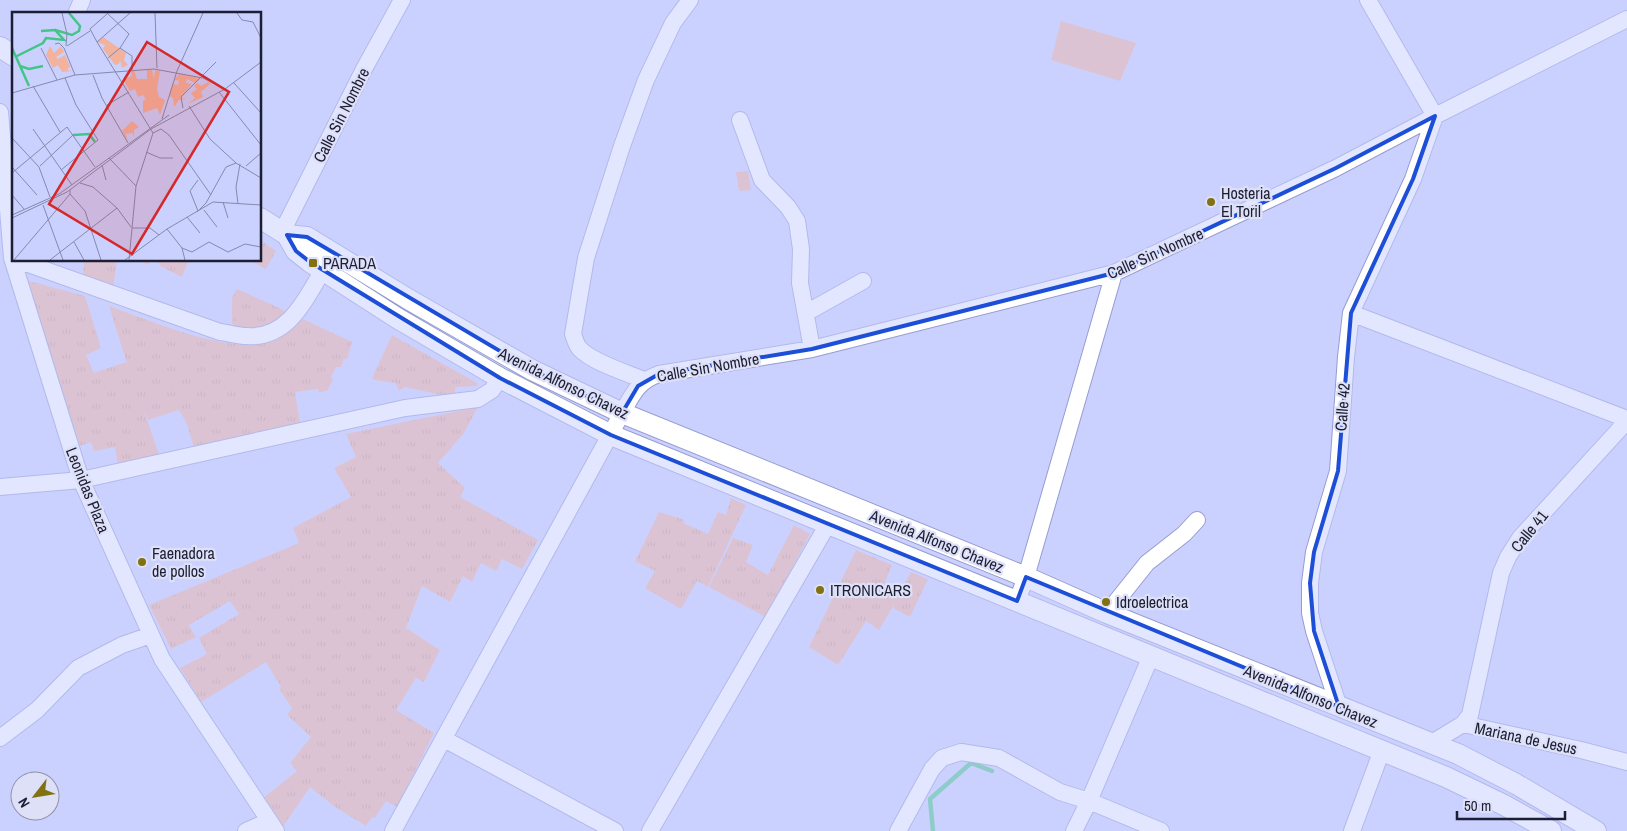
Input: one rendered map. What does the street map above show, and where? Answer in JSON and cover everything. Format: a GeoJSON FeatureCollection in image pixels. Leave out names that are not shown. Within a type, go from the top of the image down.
{"type":"FeatureCollection","features":[{"type":"Feature","properties":{"kind":"main road"},"geometry":{"type":"LineString","coordinates":[[0,46],[12,55]]}},
{"type":"Feature","properties":{"kind":"main road","name":"Avenida Alfonso Chavez"},"geometry":{"type":"LineString","coordinates":[[261,219],[285,234],[296,251],[397,318],[500,378],[611,435],[1382,750],[1446,777],[1504,805],[1551,831]]}},
{"type":"Feature","properties":{"kind":"main road","name":"Avenida Alfonso Chavez"},"geometry":{"type":"LineString","coordinates":[[285,234],[307,237],[408,299],[532,370],[622,413],[1026,577],[1107,613],[1458,754],[1516,784],[1596,831]]}},
{"type":"Feature","properties":{"kind":"street"},"geometry":{"type":"LineString","coordinates":[[77,12],[82,0]]}},
{"type":"Feature","properties":{"kind":"street","name":"Calle Sin Nombre"},"geometry":{"type":"LineString","coordinates":[[285,234],[364,69],[402,0]]}},
{"type":"Feature","properties":{"kind":"street"},"geometry":{"type":"LineString","coordinates":[[644,380],[613,368],[586,353],[576,344],[573,334],[586,258],[622,146],[646,80],[673,23],[690,0]]}},
{"type":"Feature","properties":{"kind":"street"},"geometry":{"type":"LineString","coordinates":[[1368,0],[1436,116]]}},
{"type":"Feature","properties":{"kind":"street","name":"Calle Sin Nombre"},"geometry":{"type":"LineString","coordinates":[[393,831],[622,413],[638,386],[644,380],[659,374],[812,349],[1114,273],[1336,168],[1627,19]]}},
{"type":"Feature","properties":{"kind":"street","name":"Leonidas Plaza"},"geometry":{"type":"LineString","coordinates":[[0,112],[11,258],[80,480],[162,659],[272,826]]}},
{"type":"Feature","properties":{"kind":"street","name":"Calle 42"},"geometry":{"type":"LineString","coordinates":[[1340,707],[1314,631],[1310,613],[1310,584],[1314,552],[1338,471],[1350,313],[1413,179],[1436,116]]}},
{"type":"Feature","properties":{"kind":"street"},"geometry":{"type":"LineString","coordinates":[[740,120],[762,180],[788,207],[797,220],[800,249],[800,283],[812,349]]}},
{"type":"Feature","properties":{"kind":"street"},"geometry":{"type":"LineString","coordinates":[[19,261],[220,332],[249,336],[269,334],[281,328],[300,309],[323,270]]}},
{"type":"Feature","properties":{"kind":"street"},"geometry":{"type":"LineString","coordinates":[[1017,601],[1026,577],[1114,273]]}},
{"type":"Feature","properties":{"kind":"street"},"geometry":{"type":"LineString","coordinates":[[806,313],[863,281]]}},
{"type":"Feature","properties":{"kind":"street"},"geometry":{"type":"LineString","coordinates":[[1350,313],[1627,420]]}},
{"type":"Feature","properties":{"kind":"street"},"geometry":{"type":"LineString","coordinates":[[0,487],[80,480],[405,408],[478,399],[492,390],[500,378]]}},
{"type":"Feature","properties":{"kind":"street","name":"Calle 41"},"geometry":{"type":"LineString","coordinates":[[1463,724],[1470,715],[1501,572],[1508,557],[1520,538],[1627,420]]}},
{"type":"Feature","properties":{"kind":"street"},"geometry":{"type":"LineString","coordinates":[[1107,613],[1147,563],[1184,534],[1197,520]]}},
{"type":"Feature","properties":{"kind":"street"},"geometry":{"type":"LineString","coordinates":[[650,831],[828,524]]}},
{"type":"Feature","properties":{"kind":"street"},"geometry":{"type":"LineString","coordinates":[[0,738],[37,710],[78,668],[122,645],[151,635]]}},
{"type":"Feature","properties":{"kind":"street"},"geometry":{"type":"LineString","coordinates":[[1074,831],[1089,801],[1151,656]]}},
{"type":"Feature","properties":{"kind":"street","name":"Mariana de Jesus"},"geometry":{"type":"LineString","coordinates":[[1430,744],[1463,724],[1627,762]]}},
{"type":"Feature","properties":{"kind":"street"},"geometry":{"type":"LineString","coordinates":[[444,739],[615,831]]}},
{"type":"Feature","properties":{"kind":"street"},"geometry":{"type":"LineString","coordinates":[[1352,831],[1382,750]]}},
{"type":"Feature","properties":{"kind":"street"},"geometry":{"type":"LineString","coordinates":[[898,831],[932,769],[942,758],[961,752],[998,758],[1060,792],[1089,801],[1161,831]]}},
{"type":"Feature","properties":{"kind":"street"},"geometry":{"type":"LineString","coordinates":[[246,831],[272,826]]}},
{"type":"Feature","properties":{"kind":"highlighted area"},"geometry":{"type":"Polygon","coordinates":[[[1435,116],[1413,179],[1351,313],[1338,471],[1314,552],[1310,583],[1314,631],[1339,707],[1026,577],[1017,601],[611,435],[500,378],[310,262],[296,251],[287,235],[307,237],[532,370],[622,413],[638,386],[659,374],[812,349],[1114,273],[1336,168],[1435,116]]]}},
{"type":"Feature","properties":{"kind":"green space"},"geometry":{"type":"Polygon","coordinates":[[[1061,21],[1136,43],[1120,81],[1051,60],[1061,21]]]}},
{"type":"Feature","properties":{"kind":"green space"},"geometry":{"type":"Polygon","coordinates":[[[748,171],[751,190],[739,191],[736,172],[748,171]]]}},
{"type":"Feature","properties":{"kind":"green space"},"geometry":{"type":"Polygon","coordinates":[[[261,241],[276,251],[266,269],[251,261],[261,261],[261,241]]]}},
{"type":"Feature","properties":{"kind":"green space"},"geometry":{"type":"Polygon","coordinates":[[[84,261],[117,261],[113,289],[83,278],[84,261]]]}},
{"type":"Feature","properties":{"kind":"green space"},"geometry":{"type":"Polygon","coordinates":[[[140,261],[150,261],[148,265],[140,261]]]}},
{"type":"Feature","properties":{"kind":"green space"},"geometry":{"type":"Polygon","coordinates":[[[150,261],[189,261],[182,277],[160,266],[159,263],[150,261]]]}},
{"type":"Feature","properties":{"kind":"green space"},"geometry":{"type":"Polygon","coordinates":[[[25,280],[85,296],[101,348],[86,355],[94,373],[126,362],[128,367],[109,306],[190,334],[235,344],[255,344],[272,341],[285,335],[303,319],[352,342],[347,359],[344,359],[341,367],[336,367],[327,391],[319,392],[318,389],[295,392],[301,428],[195,452],[187,424],[179,410],[148,420],[142,405],[160,458],[118,466],[115,447],[94,451],[91,442],[80,446],[25,280]]]}},
{"type":"Feature","properties":{"kind":"green space"},"geometry":{"type":"Polygon","coordinates":[[[237,289],[288,312],[259,336],[232,324],[232,298],[237,289]]]}},
{"type":"Feature","properties":{"kind":"green space"},"geometry":{"type":"Polygon","coordinates":[[[392,335],[477,383],[477,386],[455,387],[455,398],[405,387],[399,391],[396,383],[375,380],[372,378],[392,335]]]}},
{"type":"Feature","properties":{"kind":"green space"},"geometry":{"type":"Polygon","coordinates":[[[478,407],[464,433],[438,463],[465,488],[460,497],[538,540],[522,569],[502,559],[496,571],[481,563],[472,582],[463,576],[450,602],[422,586],[406,628],[440,650],[424,682],[416,678],[396,710],[434,733],[397,807],[386,801],[375,818],[372,817],[366,826],[335,807],[310,787],[282,828],[263,798],[297,771],[290,763],[311,737],[287,715],[292,708],[279,689],[281,687],[266,662],[201,702],[180,668],[207,654],[199,638],[239,614],[230,601],[189,625],[196,637],[171,649],[149,605],[299,543],[293,528],[351,497],[334,468],[356,457],[346,434],[478,407]]]}},
{"type":"Feature","properties":{"kind":"green space"},"geometry":{"type":"Polygon","coordinates":[[[731,498],[746,505],[708,587],[697,581],[681,609],[645,588],[655,571],[635,561],[659,512],[682,519],[685,524],[708,534],[718,512],[726,515],[731,498]]]}},
{"type":"Feature","properties":{"kind":"green space"},"geometry":{"type":"Polygon","coordinates":[[[794,525],[810,534],[766,617],[709,587],[733,538],[753,545],[746,562],[768,575],[794,525]]]}},
{"type":"Feature","properties":{"kind":"green space"},"geometry":{"type":"Polygon","coordinates":[[[856,550],[892,565],[881,592],[897,599],[911,572],[928,579],[910,617],[893,608],[895,603],[879,630],[866,621],[838,665],[809,647],[856,550]]]}},
{"type":"Feature","properties":{"kind":"waterway"},"geometry":{"type":"LineString","coordinates":[[933,831],[930,799],[971,763],[992,771]]}},
{"type":"Feature","properties":{"kind":"place","name":"Hosteria El Toril"},"geometry":{"type":"Point","coordinates":[1211,202]}},
{"type":"Feature","properties":{"kind":"place","name":"PARADA"},"geometry":{"type":"Point","coordinates":[313,263]}},
{"type":"Feature","properties":{"kind":"place","name":"Faenadora de pollos"},"geometry":{"type":"Point","coordinates":[142,562]}},
{"type":"Feature","properties":{"kind":"place","name":"ITRONICARS"},"geometry":{"type":"Point","coordinates":[820,590]}},
{"type":"Feature","properties":{"kind":"place","name":"Idroelectrica"},"geometry":{"type":"Point","coordinates":[1106,602]}}]}
